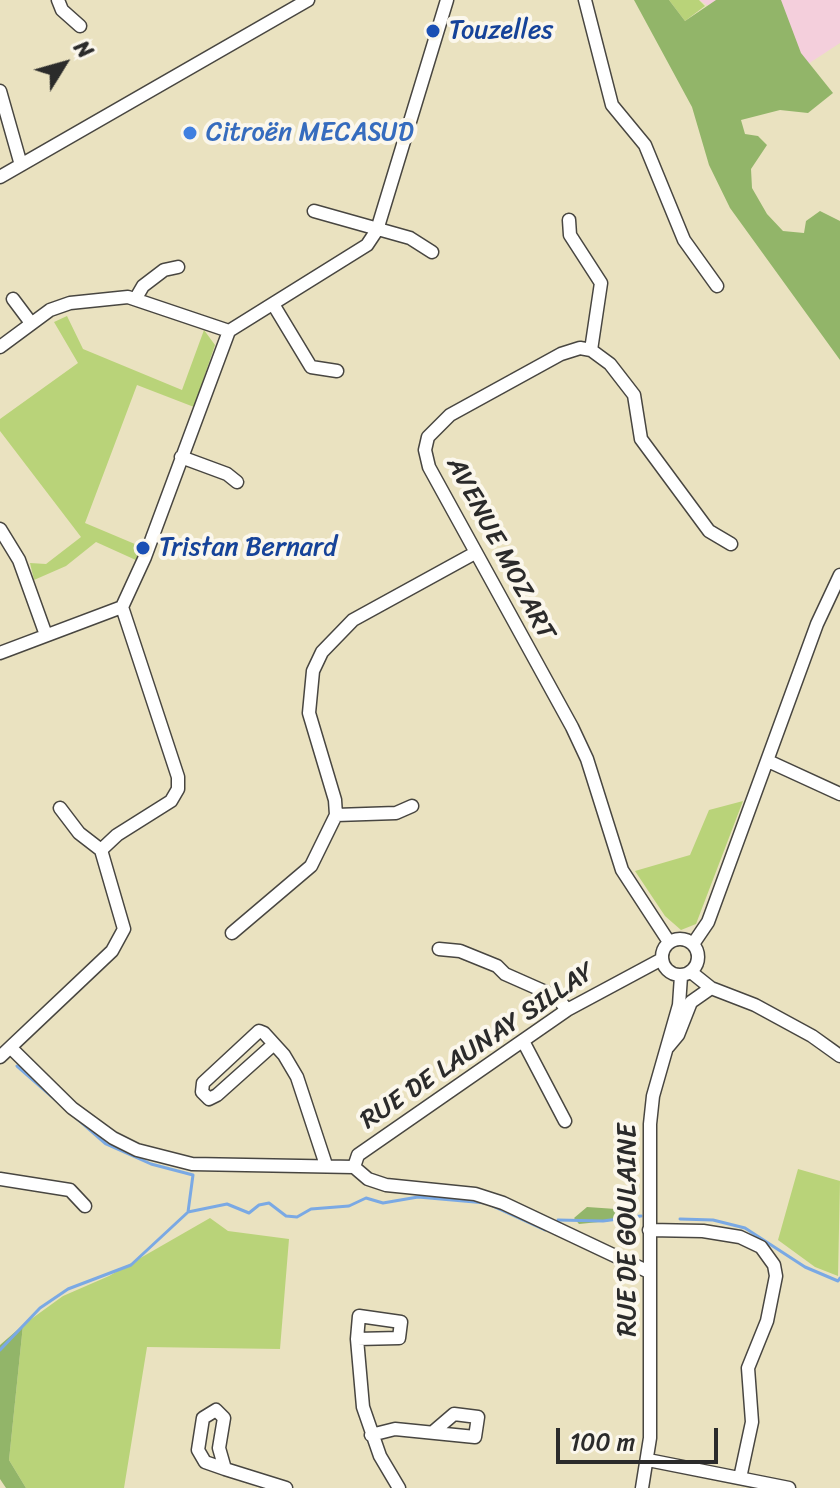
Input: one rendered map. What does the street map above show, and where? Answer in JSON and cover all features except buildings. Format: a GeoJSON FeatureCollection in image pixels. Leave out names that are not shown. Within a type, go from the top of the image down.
{"type":"FeatureCollection","features":[{"type":"Feature","properties":{"kind":"street"},"geometry":{"type":"LineString","coordinates":[[58,0],[62,10],[80,26]]}},
{"type":"Feature","properties":{"kind":"street"},"geometry":{"type":"LineString","coordinates":[[0,177],[308,0]]}},
{"type":"Feature","properties":{"kind":"street"},"geometry":{"type":"LineString","coordinates":[[101,850],[117,835],[171,801],[178,789],[178,777],[122,607],[145,557],[229,331],[367,245],[377,230],[447,0]]}},
{"type":"Feature","properties":{"kind":"street"},"geometry":{"type":"LineString","coordinates":[[585,0],[612,105],[645,145],[684,240],[717,286]]}},
{"type":"Feature","properties":{"kind":"street"},"geometry":{"type":"LineString","coordinates":[[0,91],[21,165]]}},
{"type":"Feature","properties":{"kind":"street"},"geometry":{"type":"LineString","coordinates":[[314,211],[410,238],[432,252]]}},
{"type":"Feature","properties":{"kind":"street"},"geometry":{"type":"LineString","coordinates":[[569,220],[570,235],[601,283],[591,350],[610,364],[634,395],[641,439],[709,531],[731,544]]}},
{"type":"Feature","properties":{"kind":"street"},"geometry":{"type":"LineString","coordinates":[[136,298],[143,286],[164,270],[178,267]]}},
{"type":"Feature","properties":{"kind":"street"},"geometry":{"type":"LineString","coordinates":[[0,347],[50,310],[70,303],[136,298],[229,331]]}},
{"type":"Feature","properties":{"kind":"street"},"geometry":{"type":"LineString","coordinates":[[13,299],[31,323]]}},
{"type":"Feature","properties":{"kind":"street"},"geometry":{"type":"LineString","coordinates":[[273,304],[311,367],[337,371]]}},
{"type":"Feature","properties":{"kind":"street","name":"AVENUE MOZART"},"geometry":{"type":"LineString","coordinates":[[591,350],[580,348],[561,354],[450,415],[428,437],[425,450],[429,467],[587,759],[622,870],[669,942]]}},
{"type":"Feature","properties":{"kind":"street"},"geometry":{"type":"LineString","coordinates":[[181,457],[227,474],[237,482]]}},
{"type":"Feature","properties":{"kind":"street"},"geometry":{"type":"LineString","coordinates":[[0,529],[15,552],[46,635]]}},
{"type":"Feature","properties":{"kind":"street"},"geometry":{"type":"LineString","coordinates":[[232,933],[311,866],[336,815],[335,800],[309,713],[313,671],[322,652],[353,620],[475,553]]}},
{"type":"Feature","properties":{"kind":"street"},"geometry":{"type":"LineString","coordinates":[[693,944],[708,922],[817,624],[840,575]]}},
{"type":"Feature","properties":{"kind":"street"},"geometry":{"type":"LineString","coordinates":[[0,653],[122,607]]}},
{"type":"Feature","properties":{"kind":"street"},"geometry":{"type":"LineString","coordinates":[[768,761],[840,794]]}},
{"type":"Feature","properties":{"kind":"street"},"geometry":{"type":"LineString","coordinates":[[336,815],[396,813],[412,806]]}},
{"type":"Feature","properties":{"kind":"street"},"geometry":{"type":"LineString","coordinates":[[60,808],[79,833],[101,850],[124,929],[112,951],[5,1053],[72,1108],[113,1138],[137,1150],[192,1164],[354,1167]]}},
{"type":"Feature","properties":{"kind":"street"},"geometry":{"type":"LineString","coordinates":[[686,974],[699,959],[693,944],[679,938],[669,942],[662,959],[670,973],[686,974],[711,988],[755,1005],[812,1036],[840,1056]]}},
{"type":"Feature","properties":{"kind":"street"},"geometry":{"type":"LineString","coordinates":[[439,949],[460,951],[497,966],[505,974],[557,997],[567,1010]]}},
{"type":"Feature","properties":{"kind":"street","name":"RUE DE LAUNAY SILLAY"},"geometry":{"type":"LineString","coordinates":[[649,1272],[503,1203],[475,1194],[386,1185],[368,1179],[354,1167],[358,1155],[567,1010],[662,959]]}},
{"type":"Feature","properties":{"kind":"street","name":"RUE DE GOULAINE"},"geometry":{"type":"LineString","coordinates":[[642,1488],[648,1460],[650,1124],[653,1096],[686,974]]}},
{"type":"Feature","properties":{"kind":"street"},"geometry":{"type":"LineString","coordinates":[[664,1052],[678,1035],[691,1002],[711,988]]}},
{"type":"Feature","properties":{"kind":"street"},"geometry":{"type":"LineString","coordinates":[[274,1044],[217,1095],[209,1099],[202,1092],[203,1083],[259,1031],[274,1044],[302,1089],[326,1165]]}},
{"type":"Feature","properties":{"kind":"street"},"geometry":{"type":"LineString","coordinates":[[523,1041],[565,1121]]}},
{"type":"Feature","properties":{"kind":"street"},"geometry":{"type":"LineString","coordinates":[[0,1179],[70,1190],[85,1206]]}},
{"type":"Feature","properties":{"kind":"street"},"geometry":{"type":"LineString","coordinates":[[649,1230],[703,1231],[740,1237],[761,1247],[774,1265],[770,1308],[748,1368],[752,1422],[740,1478]]}},
{"type":"Feature","properties":{"kind":"street"},"geometry":{"type":"LineString","coordinates":[[357,1339],[363,1407],[371,1435],[399,1488]]}},
{"type":"Feature","properties":{"kind":"street"},"geometry":{"type":"LineString","coordinates":[[371,1435],[395,1429],[433,1432]]}},
{"type":"Feature","properties":{"kind":"street"},"geometry":{"type":"LineString","coordinates":[[648,1460],[789,1488]]}},
{"type":"Feature","properties":{"kind":"street"},"geometry":{"type":"LineString","coordinates":[[225,1469],[286,1488]]}},
{"type":"Feature","properties":{"kind":"shaded area"},"geometry":{"type":"Polygon","coordinates":[[[699,0],[840,0],[840,43],[805,66],[699,0]]]}},
{"type":"Feature","properties":{"kind":"green space"},"geometry":{"type":"Polygon","coordinates":[[[634,0],[669,0],[685,21],[716,0],[781,0],[801,53],[833,93],[808,113],[780,110],[741,120],[745,134],[758,136],[767,145],[751,169],[752,188],[767,214],[783,231],[804,233],[806,221],[820,211],[840,221],[840,360],[730,208],[709,165],[692,107],[634,0]]]}},
{"type":"Feature","properties":{"kind":"green space"},"geometry":{"type":"Polygon","coordinates":[[[669,0],[699,0],[705,6],[685,21],[669,0]]]}},
{"type":"Feature","properties":{"kind":"green space"},"geometry":{"type":"Polygon","coordinates":[[[67,316],[83,349],[182,390],[204,330],[215,345],[194,407],[137,385],[85,523],[142,547],[138,561],[96,542],[66,566],[34,580],[30,563],[46,564],[81,537],[0,431],[0,419],[78,363],[54,322],[67,316]]]}},
{"type":"Feature","properties":{"kind":"green space"},"geometry":{"type":"Polygon","coordinates":[[[743,801],[696,924],[681,930],[665,916],[635,871],[690,855],[709,810],[743,801]]]}},
{"type":"Feature","properties":{"kind":"green space"},"geometry":{"type":"Polygon","coordinates":[[[798,1169],[840,1181],[838,1276],[815,1267],[778,1240],[798,1169]]]}},
{"type":"Feature","properties":{"kind":"green space"},"geometry":{"type":"Polygon","coordinates":[[[626,1202],[637,1209],[629,1219],[579,1224],[574,1218],[587,1207],[616,1209],[626,1202]]]}},
{"type":"Feature","properties":{"kind":"green space"},"geometry":{"type":"Polygon","coordinates":[[[210,1218],[228,1231],[289,1239],[280,1349],[147,1347],[124,1488],[26,1488],[9,1460],[23,1325],[63,1296],[109,1276],[210,1218]]]}},
{"type":"Feature","properties":{"kind":"green space"},"geometry":{"type":"Polygon","coordinates":[[[23,1325],[9,1460],[26,1488],[6,1488],[0,1479],[0,1345],[23,1325]]]}},
{"type":"Feature","properties":{"kind":"waterway"},"geometry":{"type":"LineString","coordinates":[[17,1066],[106,1144],[151,1164],[193,1175],[188,1212],[227,1204],[249,1213],[259,1205],[269,1203],[286,1216],[297,1217],[311,1209],[349,1206],[366,1198],[383,1203],[418,1197],[486,1203],[545,1230]]}},
{"type":"Feature","properties":{"kind":"waterway"},"geometry":{"type":"LineString","coordinates":[[0,1350],[40,1308],[68,1289],[131,1265],[187,1213]]}},
{"type":"Feature","properties":{"kind":"waterway"},"geometry":{"type":"LineString","coordinates":[[558,1220],[603,1221],[641,1216]]}},
{"type":"Feature","properties":{"kind":"waterway"},"geometry":{"type":"LineString","coordinates":[[680,1219],[713,1220],[745,1228],[805,1267],[838,1281],[840,1278]]}},
{"type":"Feature","properties":{"kind":"place","name":"Touzelles"},"geometry":{"type":"Point","coordinates":[433,31]}},
{"type":"Feature","properties":{"kind":"place","name":"Citroën MECASUD"},"geometry":{"type":"Point","coordinates":[190,133]}},
{"type":"Feature","properties":{"kind":"place","name":"Tristan Bernard"},"geometry":{"type":"Point","coordinates":[143,548]}}]}
